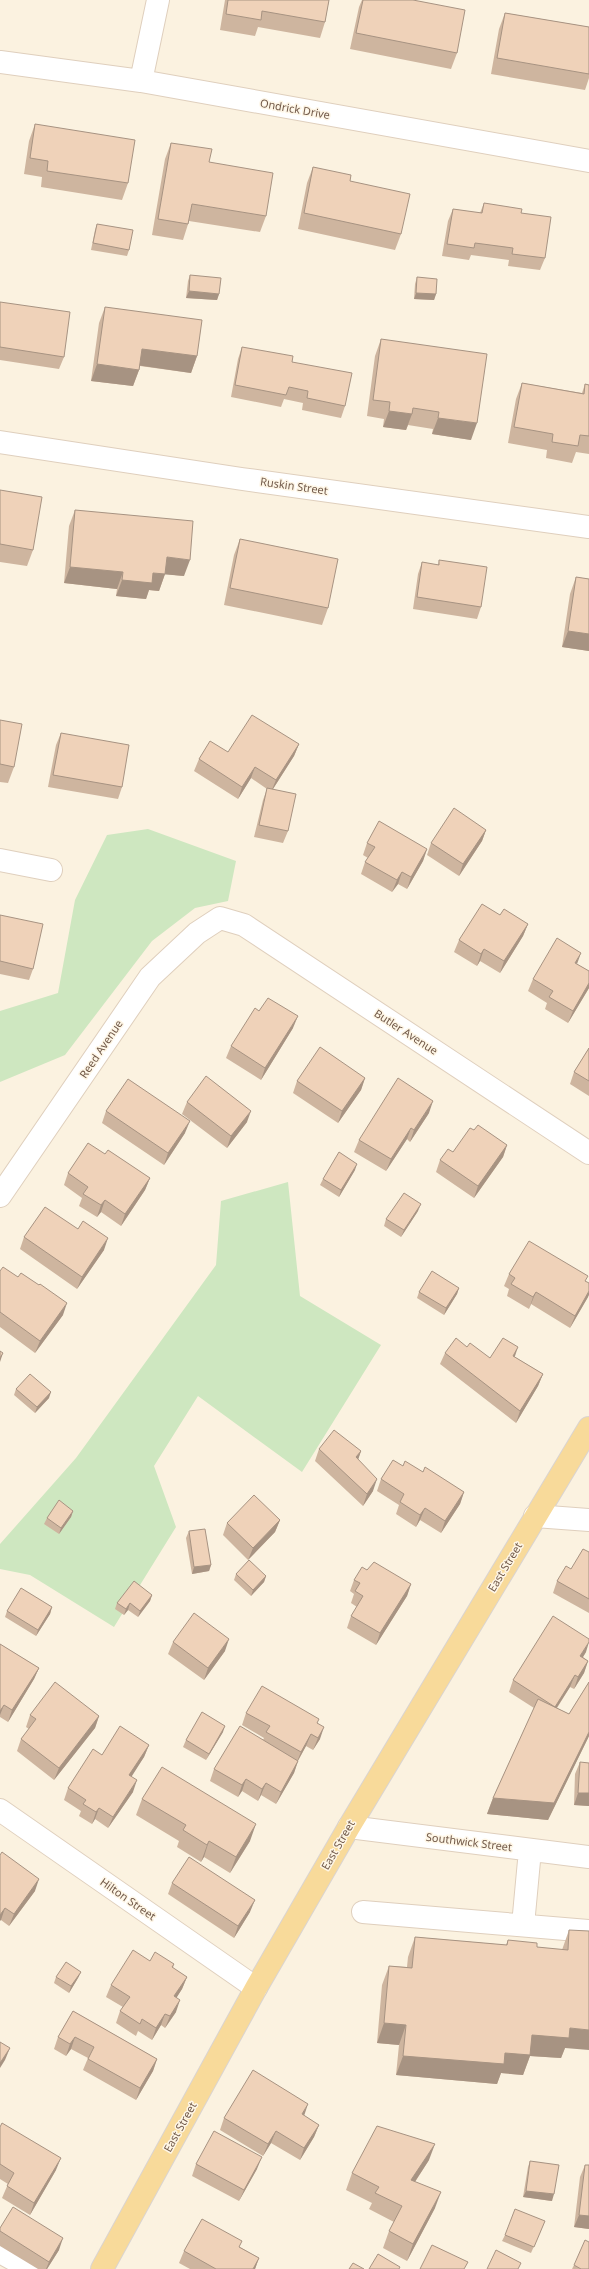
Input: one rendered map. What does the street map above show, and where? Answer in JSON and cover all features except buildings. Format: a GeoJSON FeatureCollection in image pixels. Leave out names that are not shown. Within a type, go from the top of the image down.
{"type":"FeatureCollection","features":[{"type":"Feature","properties":{"kind":"main road","name":"East Street"},"geometry":{"type":"LineString","coordinates":[[102,2269],[256,1988],[348,1827],[589,1428]]}},
{"type":"Feature","properties":{"kind":"street"},"geometry":{"type":"LineString","coordinates":[[141,81],[158,0]]}},
{"type":"Feature","properties":{"kind":"street","name":"Ondrick Drive"},"geometry":{"type":"LineString","coordinates":[[0,62],[141,81],[589,162]]}},
{"type":"Feature","properties":{"kind":"street","name":"Ruskin Street"},"geometry":{"type":"LineString","coordinates":[[0,442],[242,479],[589,527]]}},
{"type":"Feature","properties":{"kind":"street"},"geometry":{"type":"LineString","coordinates":[[0,860],[51,870]]}},
{"type":"Feature","properties":{"kind":"street","name":"Butler Avenue"},"geometry":{"type":"LineString","coordinates":[[220,918],[244,925],[589,1153]]}},
{"type":"Feature","properties":{"kind":"street","name":"Reed Avenue"},"geometry":{"type":"LineString","coordinates":[[0,1196],[150,977],[197,934],[220,918]]}},
{"type":"Feature","properties":{"kind":"street"},"geometry":{"type":"LineString","coordinates":[[536,1516],[589,1520]]}},
{"type":"Feature","properties":{"kind":"street","name":"Hilton Street"},"geometry":{"type":"LineString","coordinates":[[0,1810],[256,1988]]}},
{"type":"Feature","properties":{"kind":"street","name":"Southwick Street"},"geometry":{"type":"LineString","coordinates":[[348,1827],[589,1857]]}},
{"type":"Feature","properties":{"kind":"street"},"geometry":{"type":"LineString","coordinates":[[523,1925],[530,1850]]}},
{"type":"Feature","properties":{"kind":"street"},"geometry":{"type":"LineString","coordinates":[[363,1912],[589,1931]]}},
{"type":"Feature","properties":{"kind":"street"},"geometry":{"type":"LineString","coordinates":[[0,2252],[31,2269]]}},
{"type":"Feature","properties":{"kind":"green space"},"geometry":{"type":"Polygon","coordinates":[[[148,829],[236,861],[228,901],[195,908],[152,941],[65,1055],[0,1082],[0,1011],[58,993],[75,900],[107,835],[148,829]]]}},
{"type":"Feature","properties":{"kind":"green space"},"geometry":{"type":"Polygon","coordinates":[[[288,1182],[300,1296],[381,1345],[302,1472],[198,1396],[154,1466],[176,1527],[114,1627],[30,1575],[0,1569],[0,1544],[76,1458],[216,1265],[221,1201],[288,1182]]]}}]}
